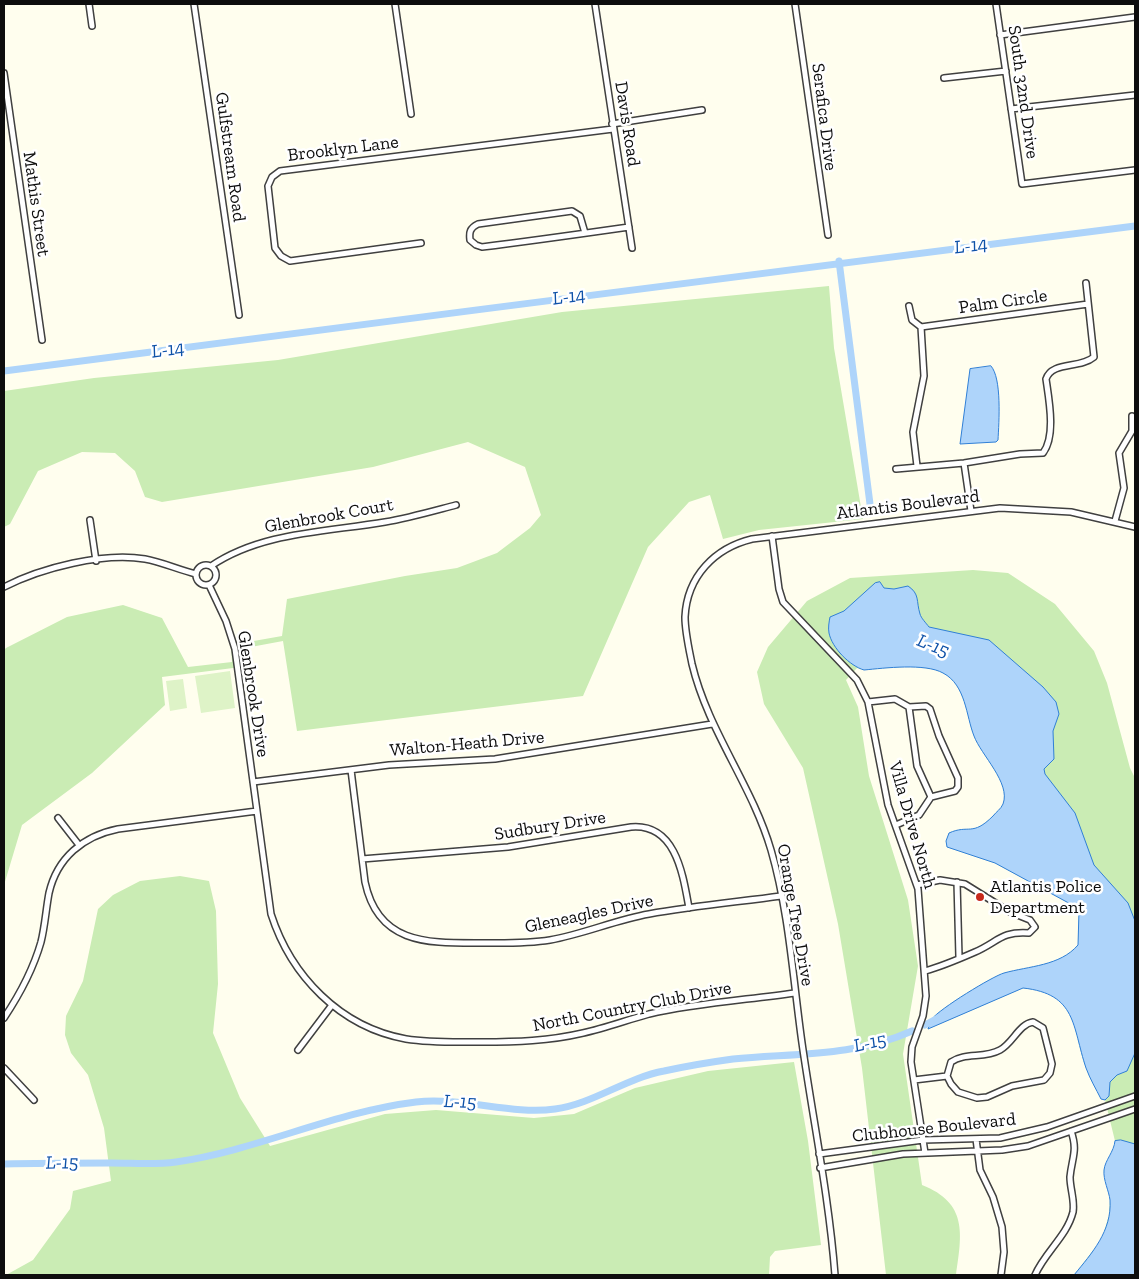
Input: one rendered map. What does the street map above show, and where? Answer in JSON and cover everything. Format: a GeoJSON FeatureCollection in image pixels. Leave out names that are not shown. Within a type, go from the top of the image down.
{"type":"FeatureCollection","features":[{"type":"Feature","properties":{"kind":"street"},"geometry":{"type":"LineString","coordinates":[[89,4],[92,26]]}},
{"type":"Feature","properties":{"kind":"street","name":"Gulfstream Road"},"geometry":{"type":"LineString","coordinates":[[194,4],[239,315]]}},
{"type":"Feature","properties":{"kind":"street"},"geometry":{"type":"LineString","coordinates":[[395,4],[411,114]]}},
{"type":"Feature","properties":{"kind":"street","name":"Davis Road"},"geometry":{"type":"LineString","coordinates":[[595,4],[632,248]]}},
{"type":"Feature","properties":{"kind":"street","name":"Serafica Drive"},"geometry":{"type":"LineString","coordinates":[[795,4],[828,234]]}},
{"type":"Feature","properties":{"kind":"street","name":"South 32nd Drive"},"geometry":{"type":"LineString","coordinates":[[996,4],[1022,184],[1135,170]]}},
{"type":"Feature","properties":{"kind":"street"},"geometry":{"type":"LineString","coordinates":[[1000,35],[1135,16]]}},
{"type":"Feature","properties":{"kind":"street"},"geometry":{"type":"LineString","coordinates":[[944,78],[1006,71]]}},
{"type":"Feature","properties":{"kind":"street","name":"Mathis Street"},"geometry":{"type":"LineString","coordinates":[[4,73],[42,340]]}},
{"type":"Feature","properties":{"kind":"street"},"geometry":{"type":"LineString","coordinates":[[1011,109],[1135,95]]}},
{"type":"Feature","properties":{"kind":"street","name":"Brooklyn Lane"},"geometry":{"type":"LineString","coordinates":[[421,243],[290,261],[275,248],[270,181],[280,171],[613,126],[702,110]]}},
{"type":"Feature","properties":{"kind":"street"},"geometry":{"type":"LineString","coordinates":[[585,234],[580,216],[572,211],[478,224],[472,227],[469,233],[470,240],[482,247],[585,234],[629,227]]}},
{"type":"Feature","properties":{"kind":"street"},"geometry":{"type":"LineString","coordinates":[[896,469],[1020,454],[1043,454],[1047,448],[1051,413],[1046,379],[1053,369],[1087,363],[1094,357],[1086,283]]}},
{"type":"Feature","properties":{"kind":"street","name":"Palm Circle"},"geometry":{"type":"LineString","coordinates":[[921,328],[1088,304]]}},
{"type":"Feature","properties":{"kind":"street"},"geometry":{"type":"LineString","coordinates":[[909,306],[912,320],[921,328],[924,376],[913,432],[917,466]]}},
{"type":"Feature","properties":{"kind":"street"},"geometry":{"type":"LineString","coordinates":[[1115,521],[1124,488],[1119,453],[1132,431],[1132,416]]}},
{"type":"Feature","properties":{"kind":"street"},"geometry":{"type":"LineString","coordinates":[[964,462],[971,511]]}},
{"type":"Feature","properties":{"kind":"street","name":"Glenbrook Court"},"geometry":{"type":"LineString","coordinates":[[211,566],[237,551],[268,540],[388,522],[456,505]]}},
{"type":"Feature","properties":{"kind":"street","name":"Atlantis Boulevard"},"geometry":{"type":"LineString","coordinates":[[697,576],[715,556],[731,545],[752,539],[971,511],[1000,508],[1047,509],[1115,521],[1135,527]]}},
{"type":"Feature","properties":{"kind":"street"},"geometry":{"type":"LineString","coordinates":[[90,520],[96,561]]}},
{"type":"Feature","properties":{"kind":"street","name":"Villa Drive North"},"geometry":{"type":"LineString","coordinates":[[772,536],[779,589],[783,602],[857,680],[868,702],[888,805],[917,885],[919,926],[925,971],[925,1006],[912,1048],[914,1080],[925,1152]]}},
{"type":"Feature","properties":{"kind":"street","name":"Glenbrook Drive"},"geometry":{"type":"LineString","coordinates":[[4,588],[43,572],[117,558],[146,559],[196,574],[200,584],[208,585],[226,621],[235,649],[257,812]]}},
{"type":"Feature","properties":{"kind":"street"},"geometry":{"type":"LineString","coordinates":[[196,574],[202,566],[211,566],[216,571],[216,578],[208,585]]}},
{"type":"Feature","properties":{"kind":"street","name":"Orange Tree Drive"},"geometry":{"type":"LineString","coordinates":[[697,576],[686,608],[686,630],[695,676],[712,724],[755,807],[771,851],[781,896],[835,1275]]}},
{"type":"Feature","properties":{"kind":"street"},"geometry":{"type":"LineString","coordinates":[[868,702],[895,699],[909,707],[926,706],[933,712],[939,736],[958,778],[958,788],[955,791],[931,796],[919,814],[896,825]]}},
{"type":"Feature","properties":{"kind":"street"},"geometry":{"type":"LineString","coordinates":[[909,707],[917,766],[931,796]]}},
{"type":"Feature","properties":{"kind":"street","name":"Walton-Heath Drive"},"geometry":{"type":"LineString","coordinates":[[253,782],[351,770],[495,759],[712,724]]}},
{"type":"Feature","properties":{"kind":"street","name":"Gleneagles Drive"},"geometry":{"type":"LineString","coordinates":[[351,770],[366,887],[377,911],[399,932],[424,942],[532,942],[569,935],[624,919],[781,896]]}},
{"type":"Feature","properties":{"kind":"street"},"geometry":{"type":"LineString","coordinates":[[4,1018],[23,988],[36,958],[55,874],[67,857],[79,845],[102,833],[118,829],[257,812]]}},
{"type":"Feature","properties":{"kind":"street","name":"North Country Club Drive"},"geometry":{"type":"LineString","coordinates":[[257,812],[268,896],[275,926],[297,969],[332,1006],[365,1026],[404,1038],[434,1042],[517,1042],[584,1033],[670,1010],[795,993]]}},
{"type":"Feature","properties":{"kind":"street"},"geometry":{"type":"LineString","coordinates":[[58,818],[79,845]]}},
{"type":"Feature","properties":{"kind":"street","name":"Sudbury Drive"},"geometry":{"type":"LineString","coordinates":[[362,859],[508,847],[640,827],[659,833],[672,847],[680,870],[689,908]]}},
{"type":"Feature","properties":{"kind":"street"},"geometry":{"type":"LineString","coordinates":[[917,885],[940,880],[965,884],[1010,912],[1030,920],[1035,927],[1028,933],[1016,932],[1002,935],[976,952],[959,957],[948,965],[925,971]]}},
{"type":"Feature","properties":{"kind":"street"},"geometry":{"type":"LineString","coordinates":[[957,882],[959,957]]}},
{"type":"Feature","properties":{"kind":"street"},"geometry":{"type":"LineString","coordinates":[[298,1050],[332,1006]]}},
{"type":"Feature","properties":{"kind":"street"},"geometry":{"type":"LineString","coordinates":[[1029,1023],[1040,1025],[1043,1028],[1052,1064],[1047,1077],[1040,1082],[1012,1086],[988,1097],[972,1098],[954,1088],[947,1076],[948,1066],[957,1057],[982,1056],[999,1051],[1029,1023]]}},
{"type":"Feature","properties":{"kind":"street"},"geometry":{"type":"LineString","coordinates":[[4,1068],[34,1100]]}},
{"type":"Feature","properties":{"kind":"street"},"geometry":{"type":"LineString","coordinates":[[914,1080],[947,1076]]}},
{"type":"Feature","properties":{"kind":"street","name":"Clubhouse Boulevard"},"geometry":{"type":"LineString","coordinates":[[819,1154],[923,1140],[976,1139],[1028,1132],[1135,1096]]}},
{"type":"Feature","properties":{"kind":"street","name":"Clubhouse Boulevard"},"geometry":{"type":"LineString","coordinates":[[820,1168],[925,1152],[977,1152],[1028,1146],[1135,1109]]}},
{"type":"Feature","properties":{"kind":"street"},"geometry":{"type":"LineString","coordinates":[[1035,1275],[1046,1255],[1068,1225],[1072,1215],[1073,1200],[1070,1179],[1076,1150],[1071,1131]]}},
{"type":"Feature","properties":{"kind":"street"},"geometry":{"type":"LineString","coordinates":[[976,1139],[980,1170],[993,1197],[1002,1227],[1004,1252],[1001,1275]]}},
{"type":"Feature","properties":{"kind":"green space"},"geometry":{"type":"Polygon","coordinates":[[[829,286],[834,348],[863,519],[759,530],[723,539],[710,495],[689,502],[648,547],[583,696],[297,731],[283,641],[240,649],[241,667],[162,677],[165,705],[92,773],[22,825],[4,885],[4,650],[6,648],[67,617],[123,605],[162,618],[188,667],[232,662],[231,645],[282,636],[287,599],[457,568],[497,553],[530,528],[541,515],[525,467],[468,442],[373,467],[162,502],[145,497],[135,471],[115,453],[82,452],[38,471],[10,524],[4,527],[4,391],[94,378],[278,360],[562,312],[829,286]]]}},
{"type":"Feature","properties":{"kind":"green space"},"geometry":{"type":"Polygon","coordinates":[[[973,570],[1008,573],[1055,604],[1094,651],[1107,683],[1130,768],[1135,778],[1135,1275],[1074,1275],[1102,1239],[1109,1215],[1110,1200],[1104,1169],[1114,1150],[1115,1141],[1105,1100],[1101,1099],[1088,1072],[1074,1025],[1064,1005],[1054,997],[1041,991],[1023,988],[928,1029],[931,1020],[937,1014],[989,980],[1004,973],[1053,961],[1071,952],[1078,945],[1079,911],[1076,907],[995,863],[947,847],[946,841],[949,833],[980,826],[1000,809],[1003,804],[1003,787],[974,736],[961,693],[951,678],[935,670],[905,667],[864,670],[857,668],[846,680],[858,707],[869,776],[908,900],[918,966],[903,1054],[922,1185],[937,1192],[948,1201],[955,1211],[959,1221],[960,1246],[956,1275],[886,1275],[862,1068],[838,924],[803,768],[764,704],[757,672],[768,647],[807,601],[850,578],[973,570]]]}},
{"type":"Feature","properties":{"kind":"green space"},"geometry":{"type":"Polygon","coordinates":[[[230,671],[235,708],[201,713],[195,676],[230,671]]]}},
{"type":"Feature","properties":{"kind":"green space"},"geometry":{"type":"Polygon","coordinates":[[[183,679],[187,708],[170,711],[166,681],[183,679]]]}},
{"type":"Feature","properties":{"kind":"green space"},"geometry":{"type":"Polygon","coordinates":[[[180,876],[209,881],[216,911],[218,984],[213,1033],[240,1098],[270,1146],[385,1114],[436,1110],[534,1118],[574,1114],[635,1088],[708,1071],[794,1062],[808,1141],[821,1245],[775,1251],[770,1257],[769,1275],[6,1275],[33,1260],[70,1209],[73,1191],[111,1181],[104,1128],[88,1075],[71,1053],[65,1035],[66,1016],[83,981],[98,909],[113,895],[140,881],[180,876]]]}},
{"type":"Feature","properties":{"kind":"water"},"geometry":{"type":"Polygon","coordinates":[[[991,366],[997,380],[998,390],[998,440],[996,442],[960,444],[970,369],[991,366]]]}},
{"type":"Feature","properties":{"kind":"water"},"geometry":{"type":"Polygon","coordinates":[[[880,582],[884,588],[894,589],[908,586],[912,589],[916,595],[922,619],[929,627],[989,640],[1043,687],[1056,702],[1059,714],[1053,731],[1054,759],[1044,769],[1045,774],[1075,813],[1094,865],[1128,903],[1135,921],[1135,1053],[1127,1071],[1117,1075],[1110,1082],[1109,1096],[1105,1100],[1101,1099],[1088,1072],[1070,1014],[1054,997],[1041,991],[1023,988],[928,1029],[931,1020],[937,1014],[989,980],[1004,973],[1053,961],[1071,952],[1078,945],[1079,911],[1076,907],[995,863],[947,847],[946,841],[949,833],[980,826],[1000,809],[1003,804],[1003,787],[974,736],[961,693],[951,678],[935,670],[916,667],[864,670],[853,665],[834,645],[829,631],[830,617],[844,611],[875,583],[880,582]]]}},
{"type":"Feature","properties":{"kind":"water"},"geometry":{"type":"Polygon","coordinates":[[[1121,1140],[1135,1144],[1135,1275],[1074,1275],[1100,1241],[1108,1222],[1110,1200],[1104,1178],[1104,1170],[1115,1141],[1121,1140]]]}},
{"type":"Feature","properties":{"kind":"waterway","name":"L-14"},"geometry":{"type":"LineString","coordinates":[[4,371],[1135,226]]}},
{"type":"Feature","properties":{"kind":"waterway","name":"L-15"},"geometry":{"type":"LineString","coordinates":[[839,261],[870,504]]}},
{"type":"Feature","properties":{"kind":"waterway","name":"L-15"},"geometry":{"type":"LineString","coordinates":[[925,1025],[938,1018]]}},
{"type":"Feature","properties":{"kind":"waterway","name":"L-15"},"geometry":{"type":"LineString","coordinates":[[4,1164],[152,1164],[176,1162],[237,1149],[355,1114],[416,1102],[451,1102],[521,1110],[555,1109],[583,1102],[650,1074],[733,1059],[846,1050],[868,1046],[912,1031]]}},
{"type":"Feature","properties":{"kind":"place","name":"Atlantis Police Department"},"geometry":{"type":"Point","coordinates":[980,897]}}]}
